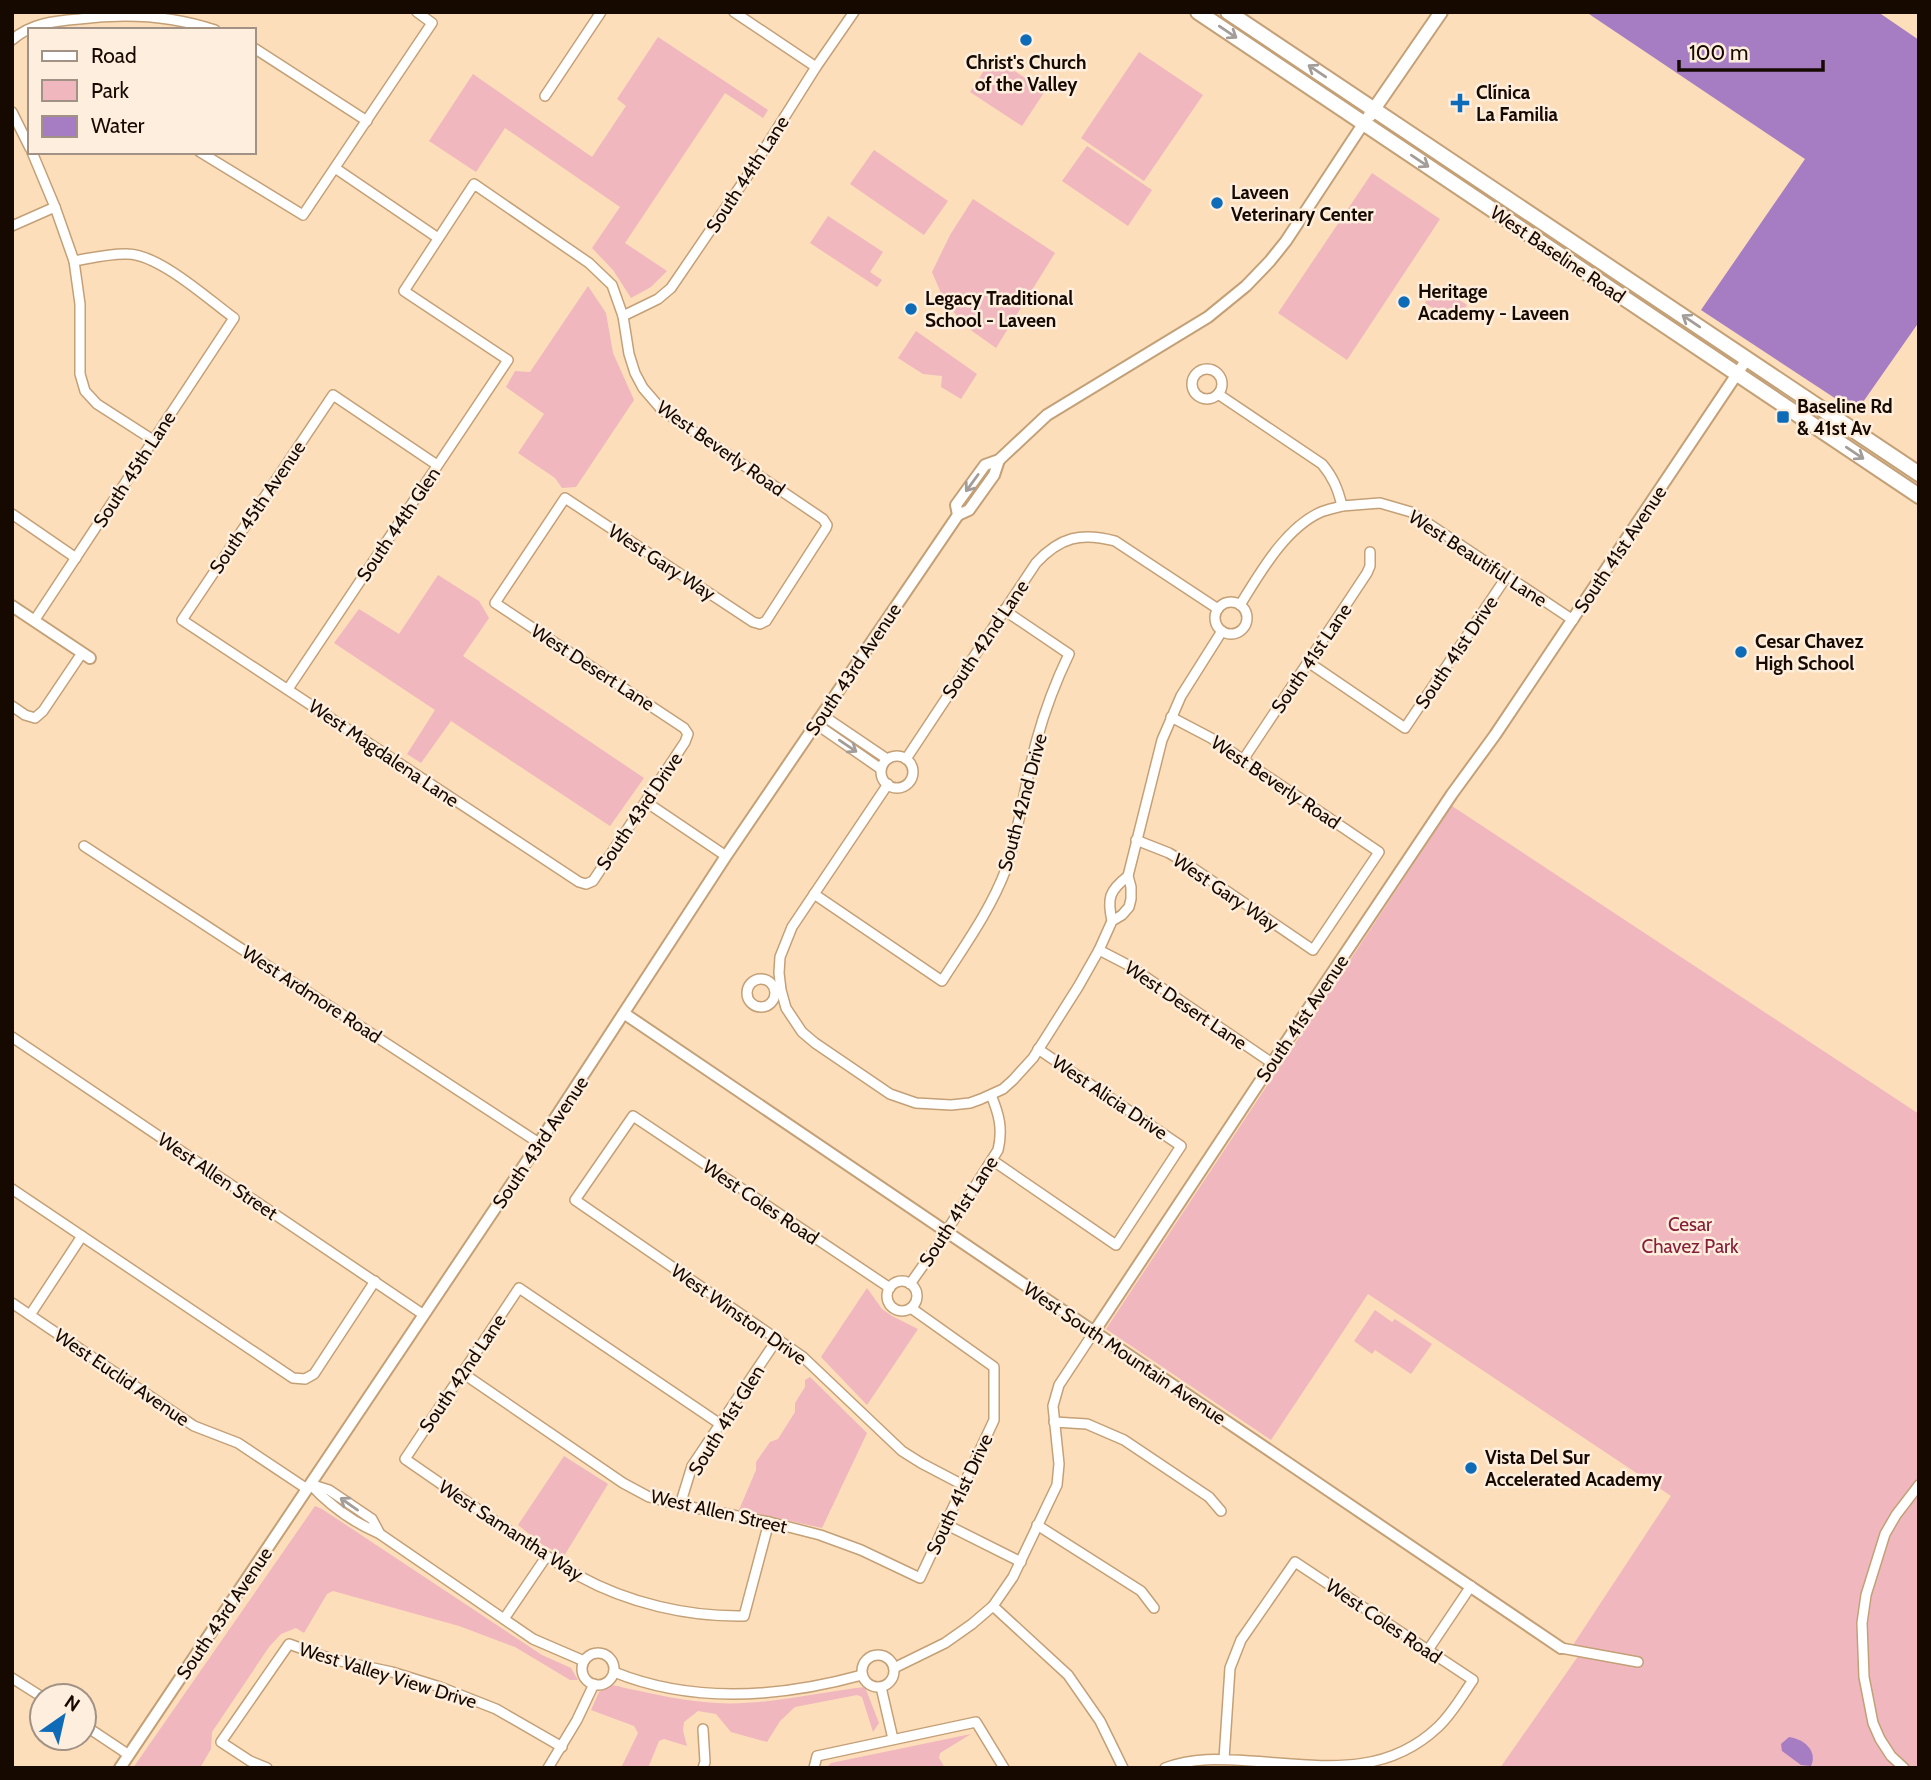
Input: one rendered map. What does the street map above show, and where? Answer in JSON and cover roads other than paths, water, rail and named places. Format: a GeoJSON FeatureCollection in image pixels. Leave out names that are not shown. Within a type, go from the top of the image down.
{"type":"FeatureCollection","features":[{"type":"Feature","properties":{"kind":"main road","name":"West Baseline Road"},"geometry":{"type":"LineString","coordinates":[[1198,12],[1369,116],[1747,359],[1919,474]]}},
{"type":"Feature","properties":{"kind":"main road","name":"West Baseline Road"},"geometry":{"type":"LineString","coordinates":[[1228,12],[1369,116],[1738,373],[1919,495]]}},
{"type":"Feature","properties":{"kind":"main road","name":"South 43rd Avenue"},"geometry":{"type":"LineString","coordinates":[[1369,116],[1441,12]]}},
{"type":"Feature","properties":{"kind":"street"},"geometry":{"type":"LineString","coordinates":[[203,154],[303,215],[432,23],[417,12]]}},
{"type":"Feature","properties":{"kind":"street"},"geometry":{"type":"LineString","coordinates":[[545,96],[601,12]]}},
{"type":"Feature","properties":{"kind":"street"},"geometry":{"type":"LineString","coordinates":[[734,12],[816,67]]}},
{"type":"Feature","properties":{"kind":"street","name":"South 44th Lane"},"geometry":{"type":"LineString","coordinates":[[623,316],[658,299],[671,288],[855,12]]}},
{"type":"Feature","properties":{"kind":"street"},"geometry":{"type":"LineString","coordinates":[[34,28],[45,23],[113,13],[169,18],[207,28]]}},
{"type":"Feature","properties":{"kind":"street"},"geometry":{"type":"LineString","coordinates":[[12,40],[28,30]]}},
{"type":"Feature","properties":{"kind":"street"},"geometry":{"type":"LineString","coordinates":[[256,49],[367,121]]}},
{"type":"Feature","properties":{"kind":"street"},"geometry":{"type":"LineString","coordinates":[[12,112],[28,141]]}},
{"type":"Feature","properties":{"kind":"street","name":"South 43rd Avenue"},"geometry":{"type":"LineString","coordinates":[[120,1768],[540,1143],[726,856],[958,515],[956,505],[985,465],[999,460],[1047,415],[1208,317],[1246,286],[1286,241],[1369,116]]}},
{"type":"Feature","properties":{"kind":"street"},"geometry":{"type":"LineString","coordinates":[[35,154],[74,261],[80,304],[80,374],[85,391],[97,404],[153,440]]}},
{"type":"Feature","properties":{"kind":"street"},"geometry":{"type":"LineString","coordinates":[[335,168],[438,238]]}},
{"type":"Feature","properties":{"kind":"street","name":"West Beverly Road"},"geometry":{"type":"LineString","coordinates":[[438,238],[474,184],[590,263],[612,285],[623,316],[635,373],[655,403],[823,519],[827,525],[825,532],[766,621],[760,624]]}},
{"type":"Feature","properties":{"kind":"street"},"geometry":{"type":"LineString","coordinates":[[12,226],[55,206]]}},
{"type":"Feature","properties":{"kind":"street","name":"South 44th Glen"},"geometry":{"type":"LineString","coordinates":[[288,689],[508,360],[404,291],[438,238]]}},
{"type":"Feature","properties":{"kind":"street","name":"South 45th Lane"},"geometry":{"type":"LineString","coordinates":[[34,621],[234,318],[164,266],[148,258],[130,253],[74,261]]}},
{"type":"Feature","properties":{"kind":"street","name":"South 41st Avenue"},"geometry":{"type":"LineString","coordinates":[[894,1668],[945,1643],[993,1605],[1013,1577],[1057,1485],[1059,1464],[1053,1406],[1059,1385],[1452,794],[1495,736],[1747,359]]}},
{"type":"Feature","properties":{"kind":"street"},"geometry":{"type":"LineString","coordinates":[[1218,394],[1322,464],[1338,488],[1342,506]]}},
{"type":"Feature","properties":{"kind":"street","name":"South 45th Avenue"},"geometry":{"type":"LineString","coordinates":[[182,620],[333,395],[437,465]]}},
{"type":"Feature","properties":{"kind":"street","name":"West Gary Way"},"geometry":{"type":"LineString","coordinates":[[565,498],[753,622],[760,624]]}},
{"type":"Feature","properties":{"kind":"street","name":"West Desert Lane"},"geometry":{"type":"LineString","coordinates":[[565,498],[495,603],[684,727],[688,734]]}},
{"type":"Feature","properties":{"kind":"street","name":"West Beautiful Lane"},"geometry":{"type":"LineString","coordinates":[[1240,605],[1285,538],[1310,518],[1342,506],[1380,503],[1411,512],[1573,620]]}},
{"type":"Feature","properties":{"kind":"street"},"geometry":{"type":"LineString","coordinates":[[12,514],[76,558]]}},
{"type":"Feature","properties":{"kind":"street","name":"South 42nd Lane"},"geometry":{"type":"LineString","coordinates":[[991,1095],[970,1103],[916,1103],[890,1094],[815,1043],[792,1020],[777,990],[780,957],[792,927],[888,785],[901,787],[911,779],[911,765],[905,758],[1036,563],[1049,550],[1061,542],[1079,537],[1115,541],[1218,609]]}},
{"type":"Feature","properties":{"kind":"street","name":"South 41st Lane"},"geometry":{"type":"LineString","coordinates":[[1243,760],[1367,573],[1370,552]]}},
{"type":"Feature","properties":{"kind":"street","name":"South 41st Drive"},"geometry":{"type":"LineString","coordinates":[[1308,662],[1405,728],[1507,576]]}},
{"type":"Feature","properties":{"kind":"street"},"geometry":{"type":"LineString","coordinates":[[1226,603],[1240,605],[1247,620],[1242,629],[1232,634],[1218,628],[1215,618],[1218,609],[1226,603]]}},
{"type":"Feature","properties":{"kind":"street"},"geometry":{"type":"LineString","coordinates":[[12,606],[86,656],[35,719],[12,706]]}},
{"type":"Feature","properties":{"kind":"street","name":"South 42nd Drive"},"geometry":{"type":"LineString","coordinates":[[814,894],[942,981],[983,916],[1005,870],[1020,818],[1037,739],[1069,654],[1004,610]]}},
{"type":"Feature","properties":{"kind":"street","name":"West Magdalena Lane"},"geometry":{"type":"LineString","coordinates":[[182,620],[586,884]]}},
{"type":"Feature","properties":{"kind":"street"},"geometry":{"type":"LineString","coordinates":[[1112,921],[1129,907],[1131,887],[1128,876],[1154,764],[1171,717],[1222,631]]}},
{"type":"Feature","properties":{"kind":"street","name":"West Beverly Road"},"geometry":{"type":"LineString","coordinates":[[1171,717],[1211,738],[1379,852],[1313,950]]}},
{"type":"Feature","properties":{"kind":"street"},"geometry":{"type":"LineString","coordinates":[[819,719],[887,759]]}},
{"type":"Feature","properties":{"kind":"street"},"geometry":{"type":"LineString","coordinates":[[819,719],[881,769]]}},
{"type":"Feature","properties":{"kind":"street","name":"South 43rd Drive"},"geometry":{"type":"LineString","coordinates":[[586,884],[593,881],[688,734]]}},
{"type":"Feature","properties":{"kind":"street"},"geometry":{"type":"LineString","coordinates":[[888,785],[882,778],[881,769],[887,759],[896,756],[905,758]]}},
{"type":"Feature","properties":{"kind":"street"},"geometry":{"type":"LineString","coordinates":[[646,802],[726,856]]}},
{"type":"Feature","properties":{"kind":"street","name":"West Gary Way"},"geometry":{"type":"LineString","coordinates":[[1136,840],[1184,862],[1313,950]]}},
{"type":"Feature","properties":{"kind":"street","name":"West Ardmore Road"},"geometry":{"type":"LineString","coordinates":[[84,846],[540,1143]]}},
{"type":"Feature","properties":{"kind":"street"},"geometry":{"type":"LineString","coordinates":[[991,1095],[1003,1089],[1023,1071],[1088,971],[1112,921],[1109,899],[1113,889],[1128,876]]}},
{"type":"Feature","properties":{"kind":"street","name":"West Desert Lane"},"geometry":{"type":"LineString","coordinates":[[1099,950],[1128,965],[1272,1063]]}},
{"type":"Feature","properties":{"kind":"street","name":"West South Mountain Avenue"},"geometry":{"type":"LineString","coordinates":[[625,1014],[1561,1648],[1638,1662]]}},
{"type":"Feature","properties":{"kind":"street","name":"West Allen Street"},"geometry":{"type":"LineString","coordinates":[[12,1037],[424,1315]]}},
{"type":"Feature","properties":{"kind":"street","name":"West Alicia Drive"},"geometry":{"type":"LineString","coordinates":[[992,1160],[1116,1245],[1181,1146],[1038,1049]]}},
{"type":"Feature","properties":{"kind":"street","name":"South 41st Lane"},"geometry":{"type":"LineString","coordinates":[[910,1284],[998,1150],[1000,1119],[991,1095]]}},
{"type":"Feature","properties":{"kind":"street","name":"West Coles Road"},"geometry":{"type":"LineString","coordinates":[[575,1200],[633,1116],[890,1288],[887,1296],[890,1305],[902,1311],[911,1308],[994,1367]]}},
{"type":"Feature","properties":{"kind":"street"},"geometry":{"type":"LineString","coordinates":[[12,1189],[293,1378],[305,1379],[314,1374],[375,1281]]}},
{"type":"Feature","properties":{"kind":"street","name":"West Winston Drive"},"geometry":{"type":"LineString","coordinates":[[575,1200],[778,1338],[803,1357],[902,1451],[921,1464],[963,1485]]}},
{"type":"Feature","properties":{"kind":"street"},"geometry":{"type":"LineString","coordinates":[[30,1315],[82,1236]]}},
{"type":"Feature","properties":{"kind":"street"},"geometry":{"type":"LineString","coordinates":[[890,1288],[902,1281],[914,1287],[917,1296],[911,1308]]}},
{"type":"Feature","properties":{"kind":"street","name":"South 42nd Lane"},"geometry":{"type":"LineString","coordinates":[[405,1459],[519,1288],[720,1424]]}},
{"type":"Feature","properties":{"kind":"street","name":"West Euclid Avenue"},"geometry":{"type":"LineString","coordinates":[[12,1303],[194,1426],[239,1443],[308,1487],[330,1490],[372,1519],[380,1534],[533,1639],[583,1661],[591,1654],[606,1654],[613,1662],[614,1672],[628,1678],[673,1688],[725,1693],[780,1692],[862,1675],[866,1660],[875,1655],[885,1656],[894,1668]]}},
{"type":"Feature","properties":{"kind":"street","name":"South 41st Glen"},"geometry":{"type":"LineString","coordinates":[[680,1505],[692,1466],[778,1338]]}},
{"type":"Feature","properties":{"kind":"street","name":"South 41st Drive"},"geometry":{"type":"LineString","coordinates":[[920,1578],[994,1420],[994,1367]]}},
{"type":"Feature","properties":{"kind":"street","name":"West Allen Street"},"geometry":{"type":"LineString","coordinates":[[461,1372],[623,1483],[649,1497],[820,1535],[851,1546],[920,1578]]}},
{"type":"Feature","properties":{"kind":"street"},"geometry":{"type":"LineString","coordinates":[[1054,1422],[1087,1424],[1124,1440],[1209,1497],[1220,1511]]}},
{"type":"Feature","properties":{"kind":"street","name":"West Samantha Way"},"geometry":{"type":"LineString","coordinates":[[405,1459],[546,1557],[580,1577],[617,1593],[664,1608],[719,1616],[744,1616],[769,1522]]}},
{"type":"Feature","properties":{"kind":"street"},"geometry":{"type":"LineString","coordinates":[[1904,1768],[1891,1756],[1873,1723],[1864,1677],[1862,1623],[1866,1595],[1885,1534],[1919,1485]]}},
{"type":"Feature","properties":{"kind":"street"},"geometry":{"type":"LineString","coordinates":[[945,1524],[1021,1562]]}},
{"type":"Feature","properties":{"kind":"street"},"geometry":{"type":"LineString","coordinates":[[1037,1525],[1141,1591],[1154,1608]]}},
{"type":"Feature","properties":{"kind":"street"},"geometry":{"type":"LineString","coordinates":[[504,1619],[546,1557]]}},
{"type":"Feature","properties":{"kind":"street","name":"West Coles Road"},"geometry":{"type":"LineString","coordinates":[[1295,1562],[1428,1650],[1473,1680],[1440,1726],[1414,1746],[1379,1761],[1337,1767],[1224,1759],[1230,1668],[1235,1653],[1241,1640],[1295,1562]]}},
{"type":"Feature","properties":{"kind":"street"},"geometry":{"type":"LineString","coordinates":[[1428,1650],[1471,1586]]}},
{"type":"Feature","properties":{"kind":"street"},"geometry":{"type":"LineString","coordinates":[[993,1605],[1068,1675],[1100,1721],[1123,1768]]}},
{"type":"Feature","properties":{"kind":"street","name":"West Valley View Drive"},"geometry":{"type":"LineString","coordinates":[[267,1768],[250,1761],[221,1742],[289,1644],[331,1659],[392,1672],[440,1687],[496,1709],[562,1747]]}},
{"type":"Feature","properties":{"kind":"street"},"geometry":{"type":"LineString","coordinates":[[583,1661],[583,1675],[594,1684],[608,1681],[614,1672]]}},
{"type":"Feature","properties":{"kind":"street"},"geometry":{"type":"LineString","coordinates":[[862,1675],[867,1684],[881,1687],[890,1682],[894,1668]]}},
{"type":"Feature","properties":{"kind":"street"},"geometry":{"type":"LineString","coordinates":[[12,1678],[28,1688]]}},
{"type":"Feature","properties":{"kind":"street"},"geometry":{"type":"LineString","coordinates":[[548,1768],[562,1747],[594,1684]]}},
{"type":"Feature","properties":{"kind":"street"},"geometry":{"type":"LineString","coordinates":[[881,1687],[893,1739]]}},
{"type":"Feature","properties":{"kind":"street"},"geometry":{"type":"LineString","coordinates":[[814,1768],[817,1756],[976,1722],[1004,1768]]}},
{"type":"Feature","properties":{"kind":"street"},"geometry":{"type":"LineString","coordinates":[[704,1729],[704,1768]]}},
{"type":"Feature","properties":{"kind":"street"},"geometry":{"type":"LineString","coordinates":[[98,1734],[129,1755]]}},
{"type":"Feature","properties":{"kind":"street"},"geometry":{"type":"LineString","coordinates":[[1166,1768],[1194,1759],[1224,1759]]}},
{"type":"Feature","properties":{"kind":"water"},"geometry":{"type":"Polygon","coordinates":[[[1586,12],[1878,12],[1919,40],[1919,322],[1856,412],[1701,310],[1805,159],[1586,12]]]}},
{"type":"Feature","properties":{"kind":"water"},"geometry":{"type":"Polygon","coordinates":[[[1789,1737],[1800,1740],[1808,1747],[1813,1755],[1811,1766],[1801,1765],[1782,1751],[1781,1744],[1789,1737]]]}},
{"type":"Feature","properties":{"kind":"place","name":"Christ's Church of the Valley"},"geometry":{"type":"Point","coordinates":[1026,40]}},
{"type":"Feature","properties":{"kind":"place","name":"Clínica La Familia"},"geometry":{"type":"Point","coordinates":[1460,103]}},
{"type":"Feature","properties":{"kind":"place","name":"Laveen Veterinary Center"},"geometry":{"type":"Point","coordinates":[1217,203]}},
{"type":"Feature","properties":{"kind":"place","name":"Heritage Academy - Laveen"},"geometry":{"type":"Point","coordinates":[1404,302]}},
{"type":"Feature","properties":{"kind":"place","name":"Legacy Traditional School - Laveen"},"geometry":{"type":"Point","coordinates":[911,309]}},
{"type":"Feature","properties":{"kind":"place","name":"Baseline Rd & 41st Av"},"geometry":{"type":"Point","coordinates":[1783,417]}},
{"type":"Feature","properties":{"kind":"place","name":"Cesar Chavez High School"},"geometry":{"type":"Point","coordinates":[1741,652]}},
{"type":"Feature","properties":{"kind":"place","name":"Vista Del Sur Accelerated Academy"},"geometry":{"type":"Point","coordinates":[1471,1468]}},
{"type":"Feature","properties":{"kind":"park label","name":"Cesar Chavez Park"},"geometry":{"type":"Point","coordinates":[1690,1235]}}]}
